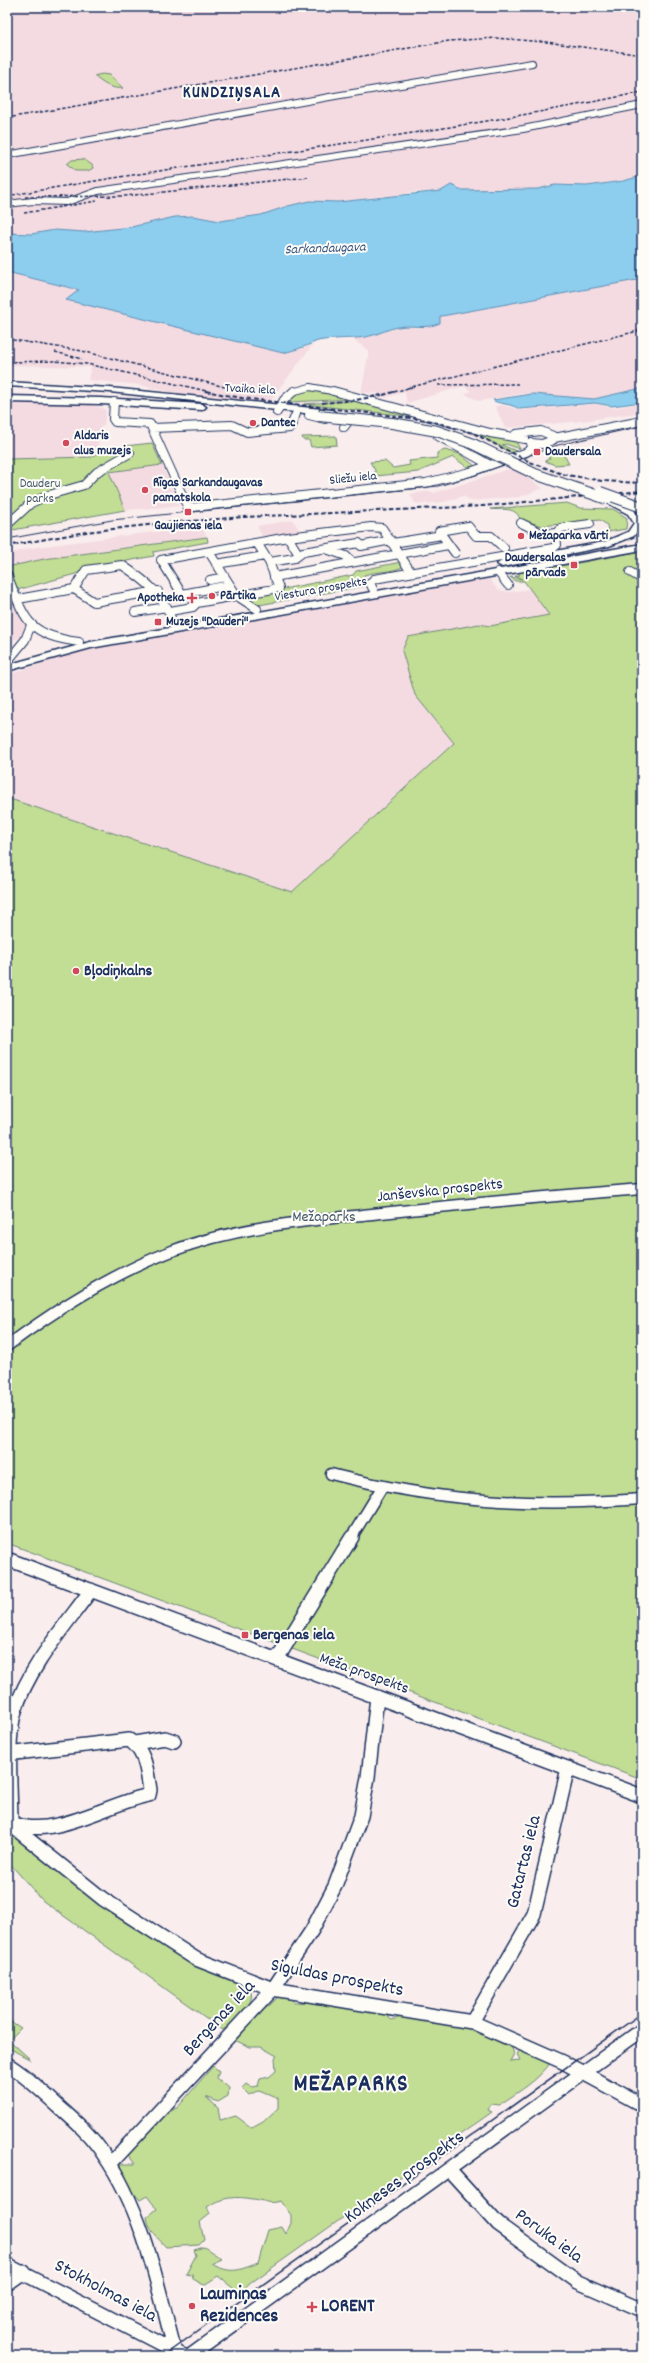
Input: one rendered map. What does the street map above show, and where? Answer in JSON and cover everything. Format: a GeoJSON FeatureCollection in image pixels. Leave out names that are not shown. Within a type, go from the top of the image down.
{"type":"FeatureCollection","features":[{"type":"Feature","properties":{"kind":"main road","name":"Tvaika iela"},"geometry":{"type":"LineString","coordinates":[[7,384],[71,388],[278,410]]}},
{"type":"Feature","properties":{"kind":"main road"},"geometry":{"type":"LineString","coordinates":[[66,400],[71,398],[74,392],[71,388]]}},
{"type":"Feature","properties":{"kind":"main road","name":"Tvaika iela"},"geometry":{"type":"LineString","coordinates":[[7,398],[278,410]]}},
{"type":"Feature","properties":{"kind":"main road"},"geometry":{"type":"LineString","coordinates":[[278,410],[296,414],[316,414],[392,423],[437,431],[460,439],[535,474],[642,511]]}},
{"type":"Feature","properties":{"kind":"main road"},"geometry":{"type":"LineString","coordinates":[[278,410],[427,425],[453,431],[540,470],[642,507]]}},
{"type":"Feature","properties":{"kind":"main road"},"geometry":{"type":"LineString","coordinates":[[598,492],[642,503]]}},
{"type":"Feature","properties":{"kind":"main road"},"geometry":{"type":"LineString","coordinates":[[484,570],[527,558],[606,544],[632,534],[638,524],[631,512],[607,499]]}},
{"type":"Feature","properties":{"kind":"main road","name":"Viestura prospekts"},"geometry":{"type":"LineString","coordinates":[[7,668],[173,624],[642,542]]}},
{"type":"Feature","properties":{"kind":"main road","name":"Viestura prospekts"},"geometry":{"type":"LineString","coordinates":[[7,662],[79,642],[642,547]]}},
{"type":"Feature","properties":{"kind":"street"},"geometry":{"type":"LineString","coordinates":[[7,155],[162,129],[346,94],[532,63]]}},
{"type":"Feature","properties":{"kind":"street"},"geometry":{"type":"LineString","coordinates":[[7,204],[34,201],[70,202],[98,191],[523,129],[642,105]]}},
{"type":"Feature","properties":{"kind":"street","name":"Tvaika iela"},"geometry":{"type":"LineString","coordinates":[[278,410],[287,394],[292,391],[306,387],[318,387],[486,432],[527,438],[538,444],[549,443],[552,436]]}},
{"type":"Feature","properties":{"kind":"street"},"geometry":{"type":"LineString","coordinates":[[114,402],[113,419],[115,422],[145,422],[152,428],[232,425],[247,432],[281,429],[290,428],[296,414]]}},
{"type":"Feature","properties":{"kind":"street"},"geometry":{"type":"LineString","coordinates":[[316,414],[345,425],[403,428],[434,435],[450,440],[490,465]]}},
{"type":"Feature","properties":{"kind":"street","name":"Tvaika iela"},"geometry":{"type":"LineString","coordinates":[[527,438],[541,431],[552,436],[642,421]]}},
{"type":"Feature","properties":{"kind":"street","name":"Sliežu iela"},"geometry":{"type":"LineString","coordinates":[[152,428],[186,507],[191,508],[414,485],[446,479],[490,465],[538,444]]}},
{"type":"Feature","properties":{"kind":"street","name":"Sliežu iela"},"geometry":{"type":"LineString","coordinates":[[518,454],[527,438]]}},
{"type":"Feature","properties":{"kind":"street"},"geometry":{"type":"LineString","coordinates":[[7,525],[31,503],[49,495],[84,485],[103,467],[130,453]]}},
{"type":"Feature","properties":{"kind":"street"},"geometry":{"type":"LineString","coordinates":[[521,523],[544,534],[556,533],[561,528],[590,524]]}},
{"type":"Feature","properties":{"kind":"street"},"geometry":{"type":"LineString","coordinates":[[233,591],[182,594],[161,560],[288,537],[308,537],[369,526],[382,528],[411,572]]}},
{"type":"Feature","properties":{"kind":"street"},"geometry":{"type":"LineString","coordinates":[[455,553],[439,531],[468,526],[476,536],[491,536],[504,548]]}},
{"type":"Feature","properties":{"kind":"street"},"geometry":{"type":"LineString","coordinates":[[350,530],[360,546],[442,536]]}},
{"type":"Feature","properties":{"kind":"street"},"geometry":{"type":"LineString","coordinates":[[373,589],[370,584],[371,580],[553,548],[557,545],[556,533]]}},
{"type":"Feature","properties":{"kind":"street"},"geometry":{"type":"LineString","coordinates":[[288,537],[299,555]]}},
{"type":"Feature","properties":{"kind":"street"},"geometry":{"type":"LineString","coordinates":[[258,543],[267,559],[273,580]]}},
{"type":"Feature","properties":{"kind":"street"},"geometry":{"type":"LineString","coordinates":[[216,564],[299,555],[303,552],[359,543]]}},
{"type":"Feature","properties":{"kind":"street"},"geometry":{"type":"LineString","coordinates":[[135,612],[193,606],[197,603],[233,591],[273,580],[330,568],[350,561],[448,545]]}},
{"type":"Feature","properties":{"kind":"street"},"geometry":{"type":"LineString","coordinates":[[325,548],[346,556],[350,561]]}},
{"type":"Feature","properties":{"kind":"street"},"geometry":{"type":"LineString","coordinates":[[209,552],[233,591],[258,609]]}},
{"type":"Feature","properties":{"kind":"street"},"geometry":{"type":"LineString","coordinates":[[74,589],[86,570],[122,565],[158,591],[169,609],[173,624]]}},
{"type":"Feature","properties":{"kind":"street"},"geometry":{"type":"LineString","coordinates":[[498,572],[508,585]]}},
{"type":"Feature","properties":{"kind":"street"},"geometry":{"type":"LineString","coordinates":[[630,572],[642,579]]}},
{"type":"Feature","properties":{"kind":"street"},"geometry":{"type":"LineString","coordinates":[[7,574],[10,587],[31,625],[38,632],[79,642]]}},
{"type":"Feature","properties":{"kind":"street"},"geometry":{"type":"LineString","coordinates":[[210,580],[225,577]]}},
{"type":"Feature","properties":{"kind":"street"},"geometry":{"type":"LineString","coordinates":[[18,599],[74,589],[94,602],[158,591]]}},
{"type":"Feature","properties":{"kind":"street"},"geometry":{"type":"LineString","coordinates":[[7,662],[26,641],[30,633],[31,625]]}},
{"type":"Feature","properties":{"kind":"street","name":"Janševska prospekts"},"geometry":{"type":"LineString","coordinates":[[7,1346],[45,1318],[104,1280],[171,1251],[228,1234],[290,1224],[427,1207],[642,1189]]}},
{"type":"Feature","properties":{"kind":"street"},"geometry":{"type":"LineString","coordinates":[[331,1474],[382,1487],[451,1500],[521,1504],[594,1503],[642,1499]]}},
{"type":"Feature","properties":{"kind":"street"},"geometry":{"type":"LineString","coordinates":[[276,1660],[382,1487]]}},
{"type":"Feature","properties":{"kind":"street","name":"Meža prospekts"},"geometry":{"type":"LineString","coordinates":[[7,1559],[642,1796]]}},
{"type":"Feature","properties":{"kind":"street"},"geometry":{"type":"LineString","coordinates":[[91,1590],[33,1672],[15,1711],[9,1754],[8,1825],[25,1828],[71,1822],[98,1813],[129,1799],[149,1795],[150,1790],[140,1749],[135,1743]]}},
{"type":"Feature","properties":{"kind":"street","name":"Bergenas iela"},"geometry":{"type":"LineString","coordinates":[[110,2164],[273,1989],[312,1930],[333,1889],[361,1816],[368,1777],[377,1697]]}},
{"type":"Feature","properties":{"kind":"street"},"geometry":{"type":"LineString","coordinates":[[9,1754],[121,1740],[135,1743],[165,1738],[174,1741]]}},
{"type":"Feature","properties":{"kind":"street","name":"Gatartas iela"},"geometry":{"type":"LineString","coordinates":[[472,2022],[534,1914],[568,1768]]}},
{"type":"Feature","properties":{"kind":"street","name":"Siguldas prospekts"},"geometry":{"type":"LineString","coordinates":[[8,1825],[103,1900],[196,1959],[273,1989],[472,2022],[583,2072],[590,2078],[642,2104]]}},
{"type":"Feature","properties":{"kind":"street","name":"Kokneses prospekts"},"geometry":{"type":"LineString","coordinates":[[190,2356],[642,2030]]}},
{"type":"Feature","properties":{"kind":"street"},"geometry":{"type":"LineString","coordinates":[[7,2064],[22,2074],[62,2110],[94,2143],[110,2164],[146,2248],[179,2352]]}},
{"type":"Feature","properties":{"kind":"street","name":"Poruka iela"},"geometry":{"type":"LineString","coordinates":[[449,2170],[498,2224],[578,2282],[642,2310]]}},
{"type":"Feature","properties":{"kind":"street","name":"Stokholmas iela"},"geometry":{"type":"LineString","coordinates":[[7,2265],[24,2272],[148,2338],[179,2352]]}},
{"type":"Feature","properties":{"kind":"street"},"geometry":{"type":"LineString","coordinates":[[7,2284],[24,2272]]}},
{"type":"Feature","properties":{"kind":"shaded area"},"geometry":{"type":"Polygon","coordinates":[[[7,7],[642,7],[642,177],[587,186],[555,185],[539,189],[459,190],[448,187],[441,191],[414,192],[395,196],[382,196],[337,202],[309,201],[261,215],[220,221],[193,216],[175,217],[131,227],[84,232],[55,230],[31,234],[7,233],[7,7]]]}},
{"type":"Feature","properties":{"kind":"shaded area"},"geometry":{"type":"Polygon","coordinates":[[[7,272],[79,290],[67,300],[283,353],[311,346],[315,342],[268,403],[187,396],[140,385],[88,380],[91,367],[7,365],[7,272]]]}},
{"type":"Feature","properties":{"kind":"shaded area"},"geometry":{"type":"Polygon","coordinates":[[[642,279],[642,388],[594,399],[523,394],[479,401],[465,394],[471,391],[464,386],[407,403],[405,392],[383,398],[378,393],[361,393],[369,351],[350,337],[363,338],[404,326],[417,328],[436,325],[440,323],[440,316],[642,279]]]}},
{"type":"Feature","properties":{"kind":"shaded area"},"geometry":{"type":"Polygon","coordinates":[[[7,403],[87,404],[103,408],[106,411],[104,425],[99,429],[100,441],[98,442],[97,454],[93,457],[7,459],[7,403]]]}},
{"type":"Feature","properties":{"kind":"shaded area"},"geometry":{"type":"Polygon","coordinates":[[[642,403],[642,412],[582,421],[505,428],[495,406],[502,405],[521,410],[596,404],[614,408],[642,403]]]}},
{"type":"Feature","properties":{"kind":"shaded area","name":"Rīgas Sarkandaugavas pamatskola"},"geometry":{"type":"Polygon","coordinates":[[[162,465],[179,506],[125,510],[109,472],[162,465]]]}},
{"type":"Feature","properties":{"kind":"shaded area"},"geometry":{"type":"Polygon","coordinates":[[[512,468],[543,488],[519,497],[471,501],[463,496],[444,502],[421,504],[415,503],[410,494],[430,491],[434,493],[512,468]]]}},
{"type":"Feature","properties":{"kind":"shaded area"},"geometry":{"type":"Polygon","coordinates":[[[293,520],[301,533],[268,538],[262,536],[257,526],[293,520]]]}},
{"type":"Feature","properties":{"kind":"shaded area"},"geometry":{"type":"Polygon","coordinates":[[[201,526],[207,537],[44,559],[13,566],[7,558],[7,554],[36,547],[201,526]]]}},
{"type":"Feature","properties":{"kind":"shaded area"},"geometry":{"type":"Polygon","coordinates":[[[482,579],[490,580],[498,590],[509,592],[530,589],[549,615],[490,626],[479,624],[402,651],[415,695],[454,743],[292,892],[7,798],[7,675],[67,655],[129,641],[482,579]]]}},
{"type":"Feature","properties":{"kind":"shaded area"},"geometry":{"type":"Polygon","coordinates":[[[13,596],[27,626],[24,637],[7,641],[7,597],[13,596]]]}},
{"type":"Feature","properties":{"kind":"green space"},"geometry":{"type":"Polygon","coordinates":[[[102,74],[109,75],[123,88],[111,87],[94,76],[102,74]]]}},
{"type":"Feature","properties":{"kind":"green space"},"geometry":{"type":"Polygon","coordinates":[[[83,159],[92,165],[93,168],[88,171],[76,171],[67,164],[72,160],[83,159]]]}},
{"type":"Feature","properties":{"kind":"green space"},"geometry":{"type":"Polygon","coordinates":[[[313,389],[356,399],[288,402],[292,395],[313,389]]]}},
{"type":"Feature","properties":{"kind":"green space"},"geometry":{"type":"Polygon","coordinates":[[[362,400],[416,417],[304,404],[362,400]]]}},
{"type":"Feature","properties":{"kind":"green space"},"geometry":{"type":"Polygon","coordinates":[[[458,427],[514,438],[520,449],[506,444],[502,445],[516,451],[512,453],[476,434],[458,427]]]}},
{"type":"Feature","properties":{"kind":"green space"},"geometry":{"type":"Polygon","coordinates":[[[336,436],[337,445],[311,447],[309,440],[303,440],[302,437],[336,436]]]}},
{"type":"Feature","properties":{"kind":"green space","name":"Dauderu parks"},"geometry":{"type":"Polygon","coordinates":[[[152,443],[162,465],[109,472],[125,510],[7,531],[7,459],[92,457],[97,454],[97,449],[152,443]]]}},
{"type":"Feature","properties":{"kind":"green space"},"geometry":{"type":"Polygon","coordinates":[[[445,450],[460,454],[475,466],[467,467],[453,457],[418,472],[375,476],[375,470],[370,462],[385,461],[393,468],[410,465],[409,461],[437,458],[437,453],[445,450]]]}},
{"type":"Feature","properties":{"kind":"green space"},"geometry":{"type":"Polygon","coordinates":[[[552,453],[564,455],[569,464],[555,465],[545,461],[550,458],[547,456],[552,453]]]}},
{"type":"Feature","properties":{"kind":"green space"},"geometry":{"type":"Polygon","coordinates":[[[567,503],[580,508],[613,509],[627,518],[626,529],[608,532],[607,525],[600,520],[542,526],[520,519],[515,512],[511,510],[490,509],[567,503]]]}},
{"type":"Feature","properties":{"kind":"green space"},"geometry":{"type":"Polygon","coordinates":[[[207,537],[208,542],[153,552],[154,556],[83,569],[79,573],[17,590],[7,567],[44,559],[207,537]]]}},
{"type":"Feature","properties":{"kind":"green space","name":"Mežaparks"},"geometry":{"type":"Polygon","coordinates":[[[642,551],[642,1779],[7,1543],[7,798],[292,892],[454,743],[415,695],[402,651],[408,637],[479,624],[490,626],[549,615],[524,581],[515,581],[510,577],[522,579],[515,576],[520,575],[517,572],[573,564],[642,551]]]}},
{"type":"Feature","properties":{"kind":"green space"},"geometry":{"type":"Polygon","coordinates":[[[401,562],[405,566],[394,570],[364,575],[364,586],[259,605],[250,602],[249,596],[353,575],[356,571],[401,562]]]}},
{"type":"Feature","properties":{"kind":"green space"},"geometry":{"type":"Polygon","coordinates":[[[14,1835],[115,1916],[169,1950],[248,1985],[251,1992],[249,2005],[240,2016],[223,2030],[43,1901],[12,1866],[7,1868],[7,1837],[14,1835]]]}},
{"type":"Feature","properties":{"kind":"green space"},"geometry":{"type":"Polygon","coordinates":[[[280,1995],[292,1995],[293,2003],[325,2001],[388,2011],[389,2018],[392,2020],[419,2016],[435,2018],[468,2027],[510,2042],[514,2054],[510,2061],[520,2060],[517,2054],[520,2050],[552,2060],[535,2080],[499,2105],[491,2104],[488,2110],[492,2112],[252,2282],[242,2291],[235,2290],[218,2276],[204,2285],[193,2279],[192,2275],[186,2274],[196,2255],[194,2250],[204,2247],[222,2259],[211,2264],[224,2269],[234,2270],[251,2266],[258,2263],[268,2230],[282,2227],[286,2234],[291,2223],[291,2215],[281,2201],[269,2202],[241,2198],[223,2199],[207,2207],[210,2214],[200,2222],[204,2240],[199,2245],[166,2247],[154,2234],[148,2222],[147,2217],[157,2209],[147,2196],[140,2200],[133,2192],[119,2164],[135,2164],[128,2155],[166,2114],[178,2107],[213,2066],[219,2071],[217,2078],[229,2088],[228,2096],[218,2102],[206,2097],[218,2108],[220,2120],[236,2116],[252,2128],[263,2122],[278,2108],[278,2098],[259,2090],[249,2095],[242,2088],[246,2084],[253,2087],[258,2086],[260,2079],[269,2077],[276,2071],[275,2058],[277,2056],[261,2047],[250,2047],[232,2039],[259,2010],[269,2006],[280,1995]]]}},
{"type":"Feature","properties":{"kind":"green space"},"geometry":{"type":"Polygon","coordinates":[[[7,2019],[21,2028],[9,2040],[31,2060],[7,2047],[7,2019]]]}},
{"type":"Feature","properties":{"kind":"water","name":"Sarkandaugava"},"geometry":{"type":"Polygon","coordinates":[[[642,177],[642,279],[440,316],[440,323],[435,325],[424,327],[403,326],[366,337],[319,341],[283,353],[66,300],[79,290],[7,272],[7,233],[31,234],[55,230],[84,232],[131,227],[175,217],[193,216],[220,221],[261,215],[309,201],[338,202],[441,191],[451,185],[457,187],[459,190],[538,189],[555,185],[587,186],[623,181],[642,177]]]}},
{"type":"Feature","properties":{"kind":"water"},"geometry":{"type":"Polygon","coordinates":[[[642,388],[642,402],[612,406],[595,403],[519,409],[493,400],[533,394],[594,399],[642,388]]]}},
{"type":"Feature","properties":{"kind":"tram line"},"geometry":{"type":"LineString","coordinates":[[7,539],[112,520],[438,486],[476,475],[558,445],[642,426]]}},
{"type":"Feature","properties":{"kind":"tram line"},"geometry":{"type":"LineString","coordinates":[[163,2356],[642,2013]]}},
{"type":"Feature","properties":{"kind":"railway"},"geometry":{"type":"LineString","coordinates":[[7,118],[449,41],[496,38],[544,42]]}},
{"type":"Feature","properties":{"kind":"railway"},"geometry":{"type":"LineString","coordinates":[[539,41],[642,55]]}},
{"type":"Feature","properties":{"kind":"railway"},"geometry":{"type":"LineString","coordinates":[[7,196],[86,182],[484,121],[563,108],[642,92]]}},
{"type":"Feature","properties":{"kind":"railway"},"geometry":{"type":"LineString","coordinates":[[25,197],[125,196],[309,177]]}},
{"type":"Feature","properties":{"kind":"railway"},"geometry":{"type":"LineString","coordinates":[[24,213],[97,201]]}},
{"type":"Feature","properties":{"kind":"railway"},"geometry":{"type":"LineString","coordinates":[[407,388],[642,330]]}},
{"type":"Feature","properties":{"kind":"railway"},"geometry":{"type":"LineString","coordinates":[[7,339],[82,351],[229,388]]}},
{"type":"Feature","properties":{"kind":"railway"},"geometry":{"type":"LineString","coordinates":[[55,352],[82,359]]}},
{"type":"Feature","properties":{"kind":"railway"},"geometry":{"type":"LineString","coordinates":[[7,362],[55,361],[87,364],[211,392]]}},
{"type":"Feature","properties":{"kind":"railway"},"geometry":{"type":"LineString","coordinates":[[438,385],[518,384]]}},
{"type":"Feature","properties":{"kind":"railway"},"geometry":{"type":"LineString","coordinates":[[394,392],[412,387]]}},
{"type":"Feature","properties":{"kind":"railway"},"geometry":{"type":"LineString","coordinates":[[205,391],[242,398],[427,420],[473,433],[530,462],[562,474],[602,481],[642,483]]}},
{"type":"Feature","properties":{"kind":"railway"},"geometry":{"type":"LineString","coordinates":[[385,394],[397,391]]}},
{"type":"Feature","properties":{"kind":"railway"},"geometry":{"type":"LineString","coordinates":[[322,403],[356,400],[385,394]]}},
{"type":"Feature","properties":{"kind":"railway"},"geometry":{"type":"LineString","coordinates":[[7,546],[86,532],[165,523],[244,517],[483,506],[642,491]]}},
{"type":"Feature","properties":{"kind":"place","name":"Dantec"},"geometry":{"type":"Point","coordinates":[253,423]}},
{"type":"Feature","properties":{"kind":"place","name":"Aldaris alus muzejs"},"geometry":{"type":"Point","coordinates":[66,443]}},
{"type":"Feature","properties":{"kind":"place","name":"Daudersala"},"geometry":{"type":"Point","coordinates":[537,452]}},
{"type":"Feature","properties":{"kind":"place","name":"Rīgas Sarkandaugavas pamatskola"},"geometry":{"type":"Point","coordinates":[145,490]}},
{"type":"Feature","properties":{"kind":"place","name":"Gaujienas iela"},"geometry":{"type":"Point","coordinates":[188,512]}},
{"type":"Feature","properties":{"kind":"place","name":"Mežaparka vārti"},"geometry":{"type":"Point","coordinates":[521,536]}},
{"type":"Feature","properties":{"kind":"place","name":"Daudersalas pārvads"},"geometry":{"type":"Point","coordinates":[574,565]}},
{"type":"Feature","properties":{"kind":"place","name":"Pārtika"},"geometry":{"type":"Point","coordinates":[212,596]}},
{"type":"Feature","properties":{"kind":"place","name":"Apotheka"},"geometry":{"type":"Point","coordinates":[192,598]}},
{"type":"Feature","properties":{"kind":"place","name":"Muzejs \"Dauderi\""},"geometry":{"type":"Point","coordinates":[158,622]}},
{"type":"Feature","properties":{"kind":"place","name":"Bļodiņkalns"},"geometry":{"type":"Point","coordinates":[76,971]}},
{"type":"Feature","properties":{"kind":"place","name":"Bergenas iela"},"geometry":{"type":"Point","coordinates":[245,1635]}},
{"type":"Feature","properties":{"kind":"place","name":"Laumiņas Rezidences"},"geometry":{"type":"Point","coordinates":[192,2306]}},
{"type":"Feature","properties":{"kind":"place","name":"LORENT"},"geometry":{"type":"Point","coordinates":[312,2307]}},
{"type":"Feature","properties":{"kind":"district","name":"KUNDZIŅSALA"},"geometry":{"type":"Point","coordinates":[232,94]}},
{"type":"Feature","properties":{"kind":"district","name":"MEŽAPARKS"},"geometry":{"type":"Point","coordinates":[351,2085]}}]}
